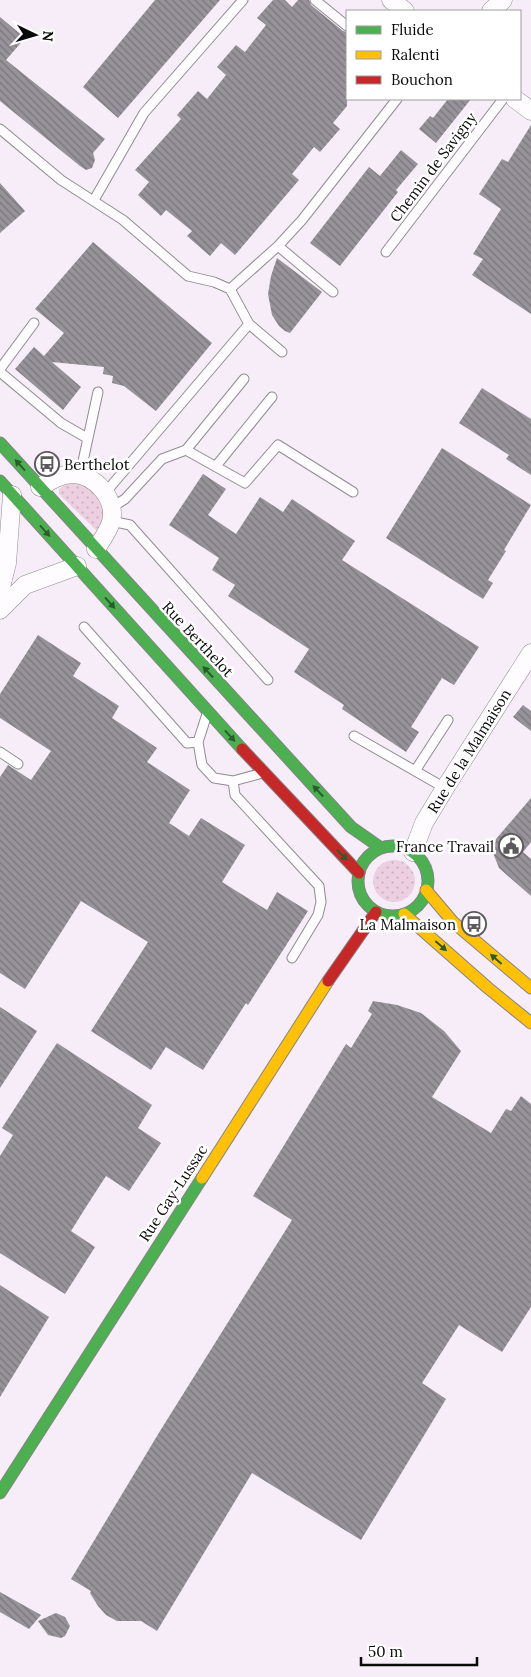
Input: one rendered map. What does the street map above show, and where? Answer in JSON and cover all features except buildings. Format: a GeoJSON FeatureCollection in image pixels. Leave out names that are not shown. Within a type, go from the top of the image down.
{"type":"FeatureCollection","features":[{"type":"Feature","properties":{"kind":"main road","name":"Rue Berthelot"},"geometry":{"type":"LineString","coordinates":[[0,443],[351,827],[381,848]]}},
{"type":"Feature","properties":{"kind":"main road"},"geometry":{"type":"LineString","coordinates":[[0,481],[263,773],[359,873]]}},
{"type":"Feature","properties":{"kind":"main road"},"geometry":{"type":"LineString","coordinates":[[400,847],[412,852],[422,863],[426,871],[428,881],[423,899],[417,907],[404,914],[392,916],[376,912],[363,899],[359,891],[359,873],[367,858],[381,848],[400,847]]}},
{"type":"Feature","properties":{"kind":"main road"},"geometry":{"type":"LineString","coordinates":[[426,890],[453,922],[531,988]]}},
{"type":"Feature","properties":{"kind":"main road","name":"Rue Gay-Lussac"},"geometry":{"type":"LineString","coordinates":[[0,1493],[238,1120],[348,951],[376,912]]}},
{"type":"Feature","properties":{"kind":"main road"},"geometry":{"type":"LineString","coordinates":[[404,914],[531,1023]]}},
{"type":"Feature","properties":{"kind":"street"},"geometry":{"type":"LineString","coordinates":[[391,0],[404,10]]}},
{"type":"Feature","properties":{"kind":"street"},"geometry":{"type":"LineString","coordinates":[[492,10],[503,0]]}},
{"type":"Feature","properties":{"kind":"street"},"geometry":{"type":"LineString","coordinates":[[516,100],[531,111]]}},
{"type":"Feature","properties":{"kind":"street"},"geometry":{"type":"LineString","coordinates":[[40,487],[54,478],[72,474],[80,475],[98,485],[109,508],[107,531],[96,549]]}},
{"type":"Feature","properties":{"kind":"street"},"geometry":{"type":"LineString","coordinates":[[0,591],[7,563],[12,495]]}},
{"type":"Feature","properties":{"kind":"street"},"geometry":{"type":"LineString","coordinates":[[0,610],[25,585],[77,566]]}},
{"type":"Feature","properties":{"kind":"street","name":"Rue de la Malmaison"},"geometry":{"type":"LineString","coordinates":[[412,852],[424,824],[445,788],[531,653]]}},
{"type":"Feature","properties":{"kind":"lane"},"geometry":{"type":"LineString","coordinates":[[94,200],[144,113],[243,0]]}},
{"type":"Feature","properties":{"kind":"lane"},"geometry":{"type":"LineString","coordinates":[[315,0],[346,25]]}},
{"type":"Feature","properties":{"kind":"lane"},"geometry":{"type":"LineString","coordinates":[[230,289],[278,246],[302,220],[396,100]]}},
{"type":"Feature","properties":{"kind":"lane","name":"Chemin de Savigny"},"geometry":{"type":"LineString","coordinates":[[386,252],[502,100]]}},
{"type":"Feature","properties":{"kind":"lane"},"geometry":{"type":"LineString","coordinates":[[0,129],[61,180],[123,220],[188,276],[214,282],[230,289],[249,324],[282,352]]}},
{"type":"Feature","properties":{"kind":"lane"},"geometry":{"type":"LineString","coordinates":[[278,246],[333,292]]}},
{"type":"Feature","properties":{"kind":"lane"},"geometry":{"type":"LineString","coordinates":[[34,323],[0,371],[61,423],[87,438]]}},
{"type":"Feature","properties":{"kind":"lane"},"geometry":{"type":"LineString","coordinates":[[109,508],[249,324]]}},
{"type":"Feature","properties":{"kind":"lane"},"geometry":{"type":"LineString","coordinates":[[109,508],[125,499],[162,459],[186,450],[244,379]]}},
{"type":"Feature","properties":{"kind":"lane"},"geometry":{"type":"LineString","coordinates":[[80,475],[98,392]]}},
{"type":"Feature","properties":{"kind":"lane"},"geometry":{"type":"LineString","coordinates":[[216,466],[272,397]]}},
{"type":"Feature","properties":{"kind":"lane"},"geometry":{"type":"LineString","coordinates":[[186,450],[245,483],[278,445],[353,492]]}},
{"type":"Feature","properties":{"kind":"lane"},"geometry":{"type":"LineString","coordinates":[[109,508],[130,525],[268,680]]}},
{"type":"Feature","properties":{"kind":"lane"},"geometry":{"type":"LineString","coordinates":[[84,627],[187,743],[198,742]]}},
{"type":"Feature","properties":{"kind":"lane"},"geometry":{"type":"LineString","coordinates":[[208,711],[198,742],[202,765],[214,778],[233,781],[263,773]]}},
{"type":"Feature","properties":{"kind":"lane"},"geometry":{"type":"LineString","coordinates":[[415,771],[448,720]]}},
{"type":"Feature","properties":{"kind":"lane"},"geometry":{"type":"LineString","coordinates":[[354,736],[445,788]]}},
{"type":"Feature","properties":{"kind":"lane"},"geometry":{"type":"LineString","coordinates":[[0,752],[18,764]]}},
{"type":"Feature","properties":{"kind":"lane"},"geometry":{"type":"LineString","coordinates":[[233,781],[235,795],[319,886],[321,902],[318,915],[292,958]]}},
{"type":"Feature","properties":{"kind":"shaded area"},"geometry":{"type":"Polygon","coordinates":[[[72,483],[81,484],[88,488],[100,499],[103,506],[103,514],[96,530],[59,494],[59,489],[72,483]]]}},
{"type":"Feature","properties":{"kind":"shaded area"},"geometry":{"type":"Polygon","coordinates":[[[398,860],[406,863],[412,869],[415,881],[412,893],[406,899],[390,902],[382,899],[376,893],[373,877],[376,869],[382,863],[398,860]]]}},
{"type":"Feature","properties":{"kind":"traffic: fast"},"geometry":{"type":"LineString","coordinates":[[0,443],[351,827],[381,848]]}},
{"type":"Feature","properties":{"kind":"traffic: fast"},"geometry":{"type":"LineString","coordinates":[[0,481],[242,749]]}},
{"type":"Feature","properties":{"kind":"traffic: fast"},"geometry":{"type":"LineString","coordinates":[[393,846],[406,849],[418,856],[425,868],[428,881],[425,894],[418,906],[406,913],[393,916],[380,913],[368,906],[361,894],[358,881],[361,868],[368,856],[380,849],[393,846]]}},
{"type":"Feature","properties":{"kind":"traffic: fast"},"geometry":{"type":"LineString","coordinates":[[0,1493],[202,1178]]}},
{"type":"Feature","properties":{"kind":"traffic: slow"},"geometry":{"type":"LineString","coordinates":[[426,890],[453,922],[531,988]]}},
{"type":"Feature","properties":{"kind":"traffic: slow"},"geometry":{"type":"LineString","coordinates":[[404,914],[531,1023]]}},
{"type":"Feature","properties":{"kind":"traffic: slow"},"geometry":{"type":"LineString","coordinates":[[202,1178],[328,981]]}},
{"type":"Feature","properties":{"kind":"traffic: jam"},"geometry":{"type":"LineString","coordinates":[[242,749],[359,873]]}},
{"type":"Feature","properties":{"kind":"traffic: jam"},"geometry":{"type":"LineString","coordinates":[[328,981],[376,912]]}},
{"type":"Feature","properties":{"kind":"place","name":"Berthelot"},"geometry":{"type":"Point","coordinates":[47,464]}},
{"type":"Feature","properties":{"kind":"place","name":"France Travail"},"geometry":{"type":"Point","coordinates":[511,846]}},
{"type":"Feature","properties":{"kind":"place","name":"La Malmaison"},"geometry":{"type":"Point","coordinates":[474,924]}}]}
